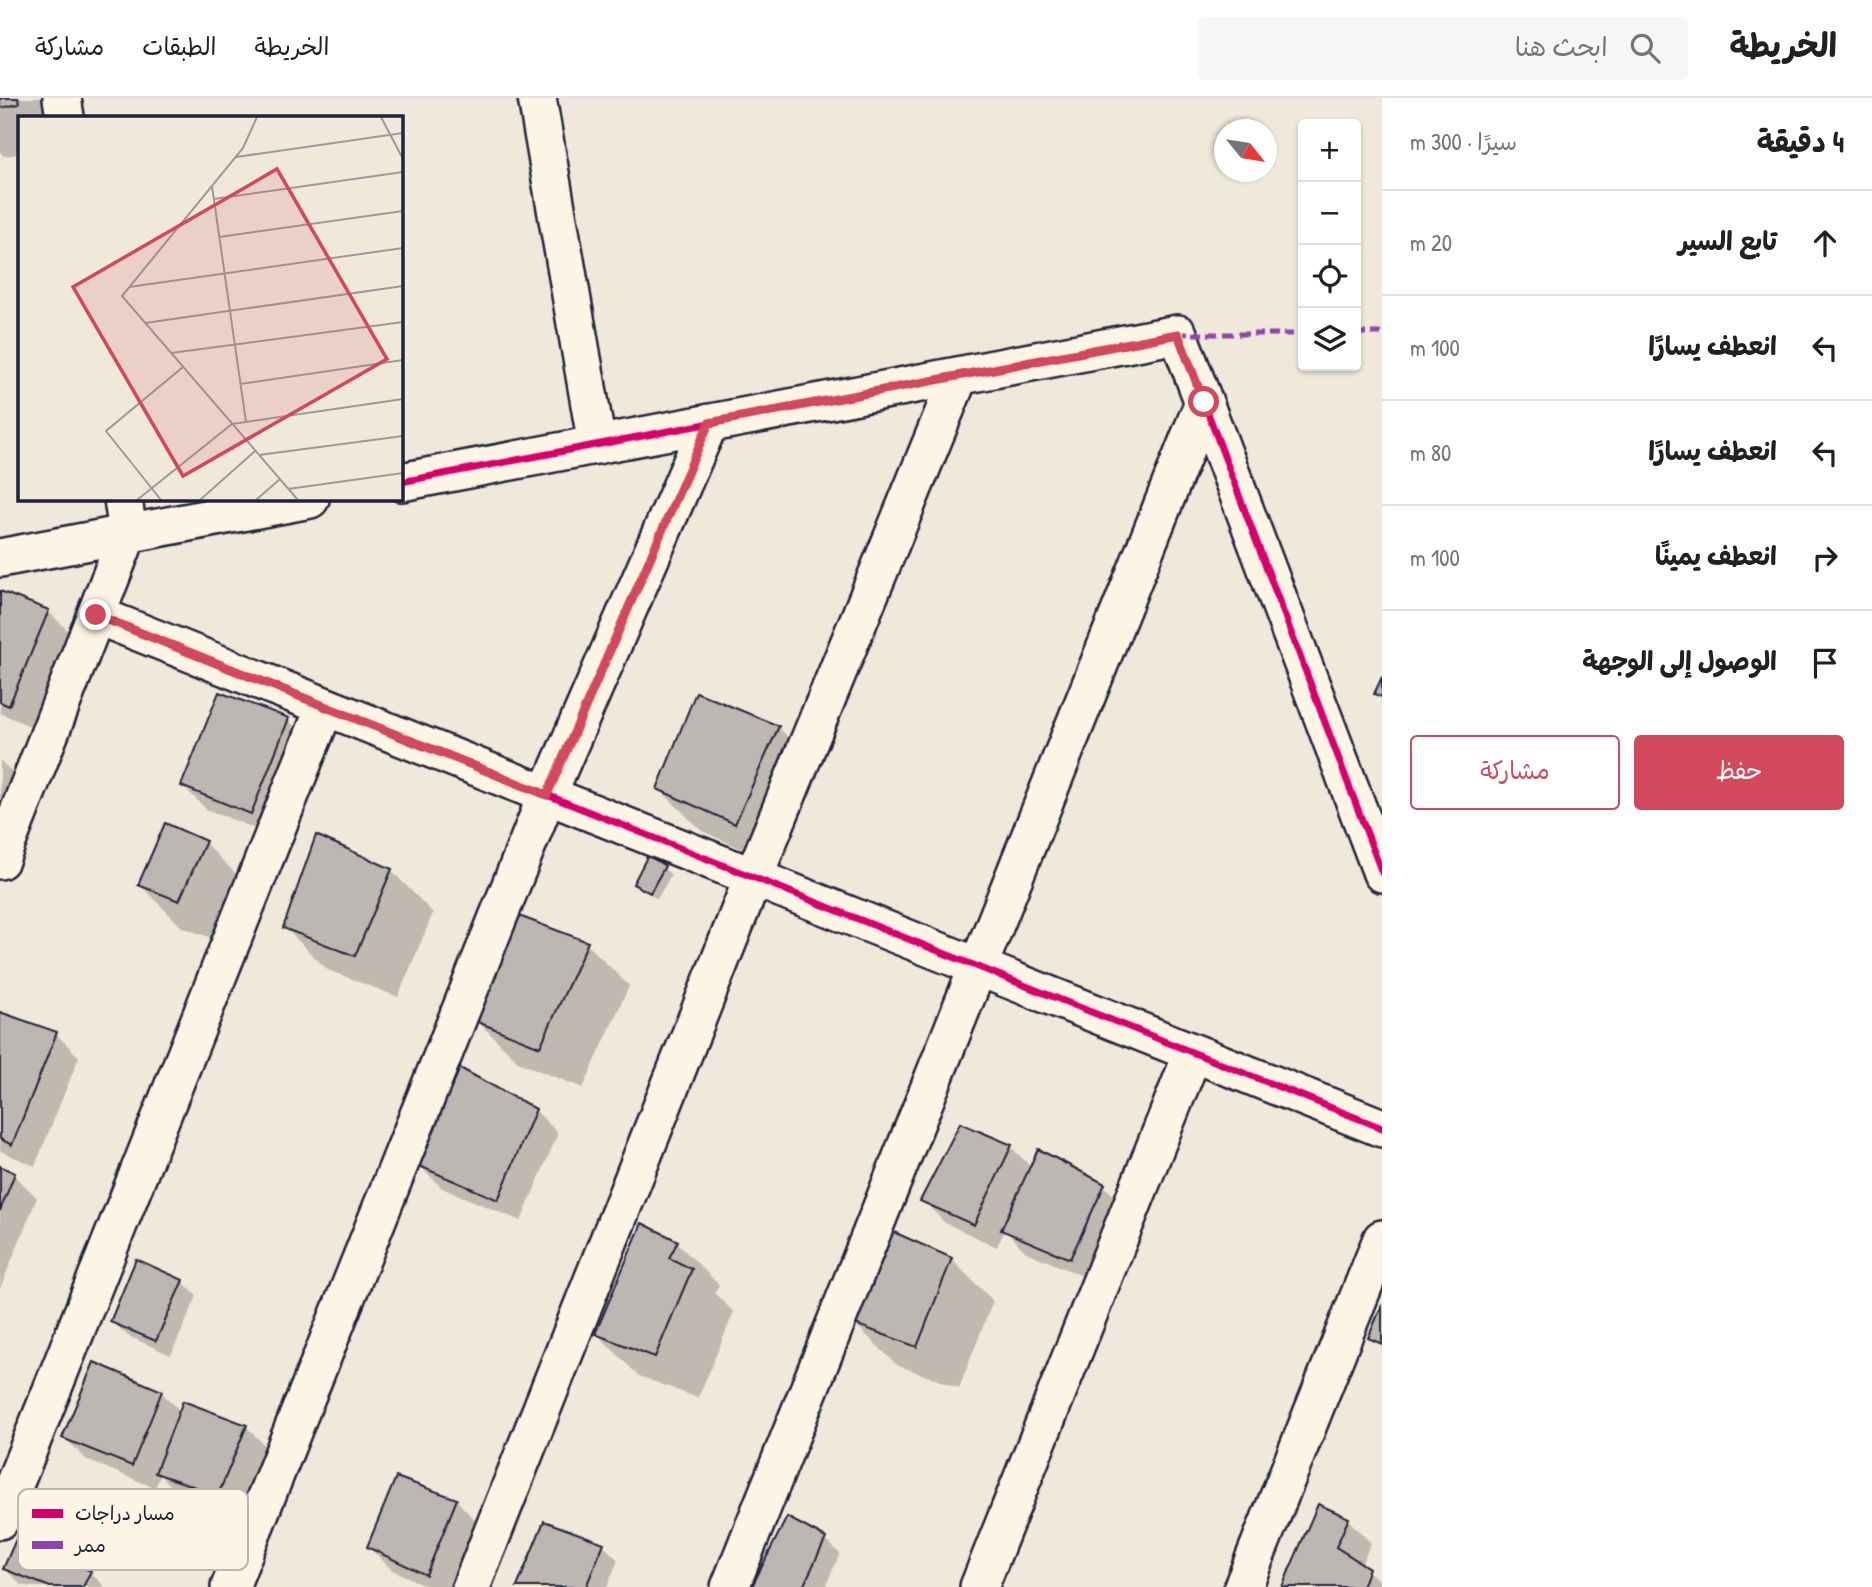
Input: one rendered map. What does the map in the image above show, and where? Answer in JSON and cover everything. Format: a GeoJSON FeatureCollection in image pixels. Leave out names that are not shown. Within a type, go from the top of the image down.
{"type":"FeatureCollection","features":[{"type":"Feature","properties":{"kind":"street"},"geometry":{"type":"LineString","coordinates":[[62,98],[65,116]]}},
{"type":"Feature","properties":{"kind":"street"},"geometry":{"type":"LineString","coordinates":[[537,98],[597,444]]}},
{"type":"Feature","properties":{"kind":"street"},"geometry":{"type":"LineString","coordinates":[[402,482],[1178,334],[1382,873]]}},
{"type":"Feature","properties":{"kind":"street"},"geometry":{"type":"LineString","coordinates":[[471,1587],[753,878],[959,376]]}},
{"type":"Feature","properties":{"kind":"street"},"geometry":{"type":"LineString","coordinates":[[730,1587],[1204,402]]}},
{"type":"Feature","properties":{"kind":"street"},"geometry":{"type":"LineString","coordinates":[[248,1542],[547,795],[709,423]]}},
{"type":"Feature","properties":{"kind":"street"},"geometry":{"type":"LineString","coordinates":[[0,558],[125,516],[299,500]]}},
{"type":"Feature","properties":{"kind":"street"},"geometry":{"type":"LineString","coordinates":[[0,860],[96,615],[125,516]]}},
{"type":"Feature","properties":{"kind":"street"},"geometry":{"type":"LineString","coordinates":[[96,615],[1382,1128]]}},
{"type":"Feature","properties":{"kind":"street"},"geometry":{"type":"LineString","coordinates":[[0,1520],[325,707]]}},
{"type":"Feature","properties":{"kind":"street"},"geometry":{"type":"LineString","coordinates":[[979,1587],[1193,1053]]}},
{"type":"Feature","properties":{"kind":"street"},"geometry":{"type":"LineString","coordinates":[[1243,1587],[1382,1240]]}},
{"type":"Feature","properties":{"kind":"street"},"geometry":{"type":"LineString","coordinates":[[230,1587],[237,1570]]}},
{"type":"Feature","properties":{"kind":"building"},"geometry":{"type":"Polygon","coordinates":[[[0,98],[18,98],[19,104],[0,108],[0,98]]]}},
{"type":"Feature","properties":{"kind":"building"},"geometry":{"type":"Polygon","coordinates":[[[0,591],[49,610],[9,706],[0,702],[0,591]]]}},
{"type":"Feature","properties":{"kind":"building"},"geometry":{"type":"Polygon","coordinates":[[[1382,677],[1382,697],[1374,694],[1382,677]]]}},
{"type":"Feature","properties":{"kind":"building"},"geometry":{"type":"Polygon","coordinates":[[[219,692],[289,718],[251,814],[181,786],[219,692]]]}},
{"type":"Feature","properties":{"kind":"building"},"geometry":{"type":"Polygon","coordinates":[[[696,692],[779,726],[735,824],[657,789],[696,692]]]}},
{"type":"Feature","properties":{"kind":"building"},"geometry":{"type":"Polygon","coordinates":[[[165,823],[206,841],[179,901],[138,885],[165,823]]]}},
{"type":"Feature","properties":{"kind":"building"},"geometry":{"type":"Polygon","coordinates":[[[316,835],[392,869],[355,956],[283,928],[316,835]]]}},
{"type":"Feature","properties":{"kind":"building"},"geometry":{"type":"Polygon","coordinates":[[[648,855],[665,866],[650,893],[633,884],[648,855]]]}},
{"type":"Feature","properties":{"kind":"building"},"geometry":{"type":"Polygon","coordinates":[[[519,916],[588,942],[540,1047],[475,1021],[519,916]]]}},
{"type":"Feature","properties":{"kind":"building"},"geometry":{"type":"Polygon","coordinates":[[[0,1012],[57,1032],[12,1145],[0,1139],[0,1012]]]}},
{"type":"Feature","properties":{"kind":"building"},"geometry":{"type":"Polygon","coordinates":[[[460,1068],[536,1109],[498,1200],[417,1165],[460,1068]]]}},
{"type":"Feature","properties":{"kind":"building"},"geometry":{"type":"Polygon","coordinates":[[[960,1123],[1012,1145],[974,1225],[920,1201],[960,1123]]]}},
{"type":"Feature","properties":{"kind":"building"},"geometry":{"type":"Polygon","coordinates":[[[1038,1149],[1105,1184],[1070,1259],[1001,1230],[1038,1149]]]}},
{"type":"Feature","properties":{"kind":"building"},"geometry":{"type":"Polygon","coordinates":[[[0,1166],[15,1173],[0,1211],[0,1166]]]}},
{"type":"Feature","properties":{"kind":"building"},"geometry":{"type":"Polygon","coordinates":[[[642,1223],[678,1241],[669,1258],[692,1269],[655,1357],[595,1334],[642,1223]]]}},
{"type":"Feature","properties":{"kind":"building"},"geometry":{"type":"Polygon","coordinates":[[[887,1229],[952,1258],[917,1347],[852,1323],[887,1229]]]}},
{"type":"Feature","properties":{"kind":"building"},"geometry":{"type":"Polygon","coordinates":[[[136,1259],[183,1280],[156,1341],[110,1322],[136,1259]]]}},
{"type":"Feature","properties":{"kind":"building"},"geometry":{"type":"Polygon","coordinates":[[[1382,1305],[1382,1344],[1368,1338],[1382,1305]]]}},
{"type":"Feature","properties":{"kind":"building"},"geometry":{"type":"Polygon","coordinates":[[[94,1362],[162,1391],[132,1466],[62,1438],[94,1362]]]}},
{"type":"Feature","properties":{"kind":"building"},"geometry":{"type":"Polygon","coordinates":[[[183,1401],[247,1425],[220,1489],[201,1489],[155,1473],[183,1401]]]}},
{"type":"Feature","properties":{"kind":"building"},"geometry":{"type":"Polygon","coordinates":[[[396,1477],[457,1499],[426,1575],[367,1547],[396,1477]]]}},
{"type":"Feature","properties":{"kind":"building"},"geometry":{"type":"Polygon","coordinates":[[[1318,1504],[1349,1518],[1336,1547],[1369,1568],[1362,1587],[1282,1587],[1318,1504]]]}},
{"type":"Feature","properties":{"kind":"building"},"geometry":{"type":"Polygon","coordinates":[[[787,1517],[826,1538],[803,1587],[752,1586],[787,1517]]]}},
{"type":"Feature","properties":{"kind":"building"},"geometry":{"type":"Polygon","coordinates":[[[544,1521],[604,1543],[586,1587],[517,1587],[544,1521]]]}},
{"type":"Feature","properties":{"kind":"building"},"geometry":{"type":"Polygon","coordinates":[[[16,1539],[18,1570],[91,1571],[83,1587],[50,1587],[3,1569],[16,1539]]]}},
{"type":"Feature","properties":{"kind":"marked path"},"geometry":{"type":"LineString","coordinates":[[1361,333],[1382,333]]}},
{"type":"Feature","properties":{"kind":"marked path"},"geometry":{"type":"LineString","coordinates":[[1178,334],[1298,334]]}},
{"type":"Feature","properties":{"kind":"cycle path"},"geometry":{"type":"LineString","coordinates":[[402,482],[1178,334],[1382,873]]}},
{"type":"Feature","properties":{"kind":"cycle path"},"geometry":{"type":"LineString","coordinates":[[96,615],[1382,1128]]}},
{"type":"Feature","properties":{"kind":"route"},"geometry":{"type":"LineString","coordinates":[[96,615],[547,795],[709,423],[1178,334],[1204,402]]}}]}
